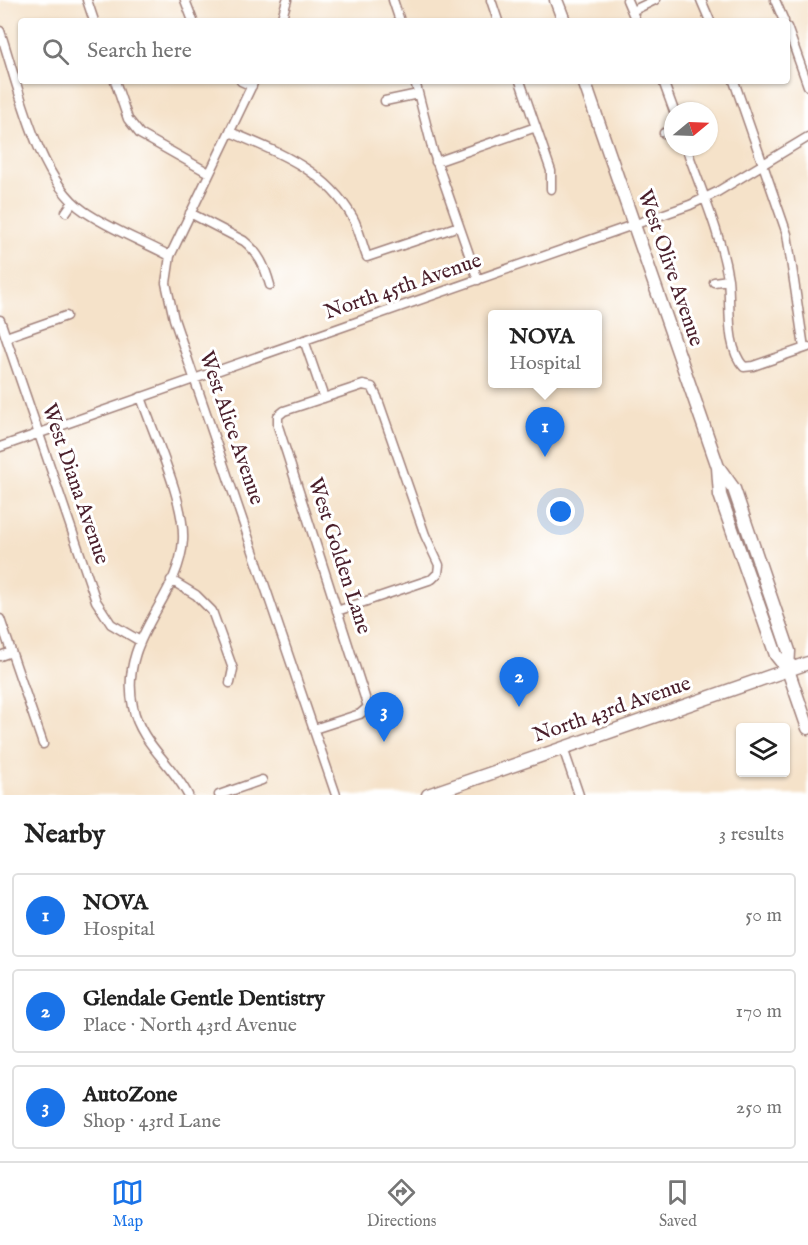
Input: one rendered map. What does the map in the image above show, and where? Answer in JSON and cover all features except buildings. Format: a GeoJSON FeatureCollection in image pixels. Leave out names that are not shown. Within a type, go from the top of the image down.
{"type":"FeatureCollection","features":[{"type":"Feature","properties":{"kind":"main road"},"geometry":{"type":"LineString","coordinates":[[556,0],[563,18]]}},
{"type":"Feature","properties":{"kind":"main road","name":"West Olive Avenue"},"geometry":{"type":"LineString","coordinates":[[585,84],[718,467],[734,489],[789,651],[788,670],[808,728]]}},
{"type":"Feature","properties":{"kind":"main road","name":"North 43rd Avenue"},"geometry":{"type":"LineString","coordinates":[[428,795],[808,663]]}},
{"type":"Feature","properties":{"kind":"street"},"geometry":{"type":"LineString","coordinates":[[87,0],[93,18]]}},
{"type":"Feature","properties":{"kind":"street"},"geometry":{"type":"LineString","coordinates":[[185,0],[192,18]]}},
{"type":"Feature","properties":{"kind":"street"},"geometry":{"type":"LineString","coordinates":[[282,18],[287,0]]}},
{"type":"Feature","properties":{"kind":"street"},"geometry":{"type":"LineString","coordinates":[[393,0],[399,18]]}},
{"type":"Feature","properties":{"kind":"street"},"geometry":{"type":"LineString","coordinates":[[491,0],[497,18]]}},
{"type":"Feature","properties":{"kind":"street"},"geometry":{"type":"LineString","coordinates":[[627,0],[635,18]]}},
{"type":"Feature","properties":{"kind":"street"},"geometry":{"type":"LineString","coordinates":[[632,11],[655,0]]}},
{"type":"Feature","properties":{"kind":"street"},"geometry":{"type":"LineString","coordinates":[[701,0],[709,18]]}},
{"type":"Feature","properties":{"kind":"street"},"geometry":{"type":"LineString","coordinates":[[775,0],[783,18]]}},
{"type":"Feature","properties":{"kind":"street"},"geometry":{"type":"LineString","coordinates":[[0,31],[37,144],[59,186],[73,202],[95,218],[170,255]]}},
{"type":"Feature","properties":{"kind":"street"},"geometry":{"type":"LineString","coordinates":[[790,35],[808,86]]}},
{"type":"Feature","properties":{"kind":"street"},"geometry":{"type":"LineString","coordinates":[[116,84],[128,118],[140,134],[209,172]]}},
{"type":"Feature","properties":{"kind":"street","name":"West Alice Avenue"},"geometry":{"type":"LineString","coordinates":[[253,84],[170,255],[166,283],[170,306],[336,795]]}},
{"type":"Feature","properties":{"kind":"street"},"geometry":{"type":"LineString","coordinates":[[416,84],[436,162],[478,280]]}},
{"type":"Feature","properties":{"kind":"street"},"geometry":{"type":"LineString","coordinates":[[521,84],[551,171],[551,189]]}},
{"type":"Feature","properties":{"kind":"street"},"geometry":{"type":"LineString","coordinates":[[664,84],[671,102]]}},
{"type":"Feature","properties":{"kind":"street"},"geometry":{"type":"LineString","coordinates":[[689,156],[725,263],[732,341],[737,360],[744,367],[806,347],[787,234],[735,84]]}},
{"type":"Feature","properties":{"kind":"street"},"geometry":{"type":"LineString","coordinates":[[385,101],[418,94]]}},
{"type":"Feature","properties":{"kind":"street"},"geometry":{"type":"LineString","coordinates":[[436,162],[536,127]]}},
{"type":"Feature","properties":{"kind":"street"},"geometry":{"type":"LineString","coordinates":[[230,132],[292,158],[319,178],[340,198],[354,220],[367,257],[459,226]]}},
{"type":"Feature","properties":{"kind":"street","name":"North 45th Avenue"},"geometry":{"type":"LineString","coordinates":[[0,447],[634,226],[704,198],[808,137]]}},
{"type":"Feature","properties":{"kind":"street"},"geometry":{"type":"LineString","coordinates":[[66,213],[73,202]]}},
{"type":"Feature","properties":{"kind":"street"},"geometry":{"type":"LineString","coordinates":[[190,213],[244,241],[252,248],[266,271],[270,285]]}},
{"type":"Feature","properties":{"kind":"street"},"geometry":{"type":"LineString","coordinates":[[714,282],[728,280]]}},
{"type":"Feature","properties":{"kind":"street"},"geometry":{"type":"LineString","coordinates":[[6,337],[66,316]]}},
{"type":"Feature","properties":{"kind":"street","name":"West Diana Avenue"},"geometry":{"type":"LineString","coordinates":[[0,320],[96,601],[111,624],[140,641]]}},
{"type":"Feature","properties":{"kind":"street"},"geometry":{"type":"LineString","coordinates":[[304,340],[324,398],[363,385],[372,387],[425,535],[439,565],[438,573],[432,579],[337,611]]}},
{"type":"Feature","properties":{"kind":"street"},"geometry":{"type":"LineString","coordinates":[[141,397],[180,510],[183,527],[181,555],[140,641],[132,661],[129,682],[133,709],[143,733],[188,795]]}},
{"type":"Feature","properties":{"kind":"street","name":"West Golden Lane"},"geometry":{"type":"LineString","coordinates":[[314,729],[360,714],[368,707],[278,426],[278,416],[284,411],[324,398]]}},
{"type":"Feature","properties":{"kind":"street"},"geometry":{"type":"LineString","coordinates":[[171,580],[196,594],[212,611],[233,669],[230,683]]}},
{"type":"Feature","properties":{"kind":"street"},"geometry":{"type":"LineString","coordinates":[[0,619],[43,744]]}},
{"type":"Feature","properties":{"kind":"street"},"geometry":{"type":"LineString","coordinates":[[0,656],[12,652]]}},
{"type":"Feature","properties":{"kind":"street"},"geometry":{"type":"LineString","coordinates":[[563,748],[579,795]]}},
{"type":"Feature","properties":{"kind":"street"},"geometry":{"type":"LineString","coordinates":[[219,795],[262,780]]}},
{"type":"Feature","properties":{"kind":"place","name":"NOVA"},"geometry":{"type":"Point","coordinates":[545,457]}},
{"type":"Feature","properties":{"kind":"place","name":"Glendale Gentle Dentistry"},"geometry":{"type":"Point","coordinates":[519,707]}},
{"type":"Feature","properties":{"kind":"place","name":"AutoZone"},"geometry":{"type":"Point","coordinates":[384,742]}}]}
